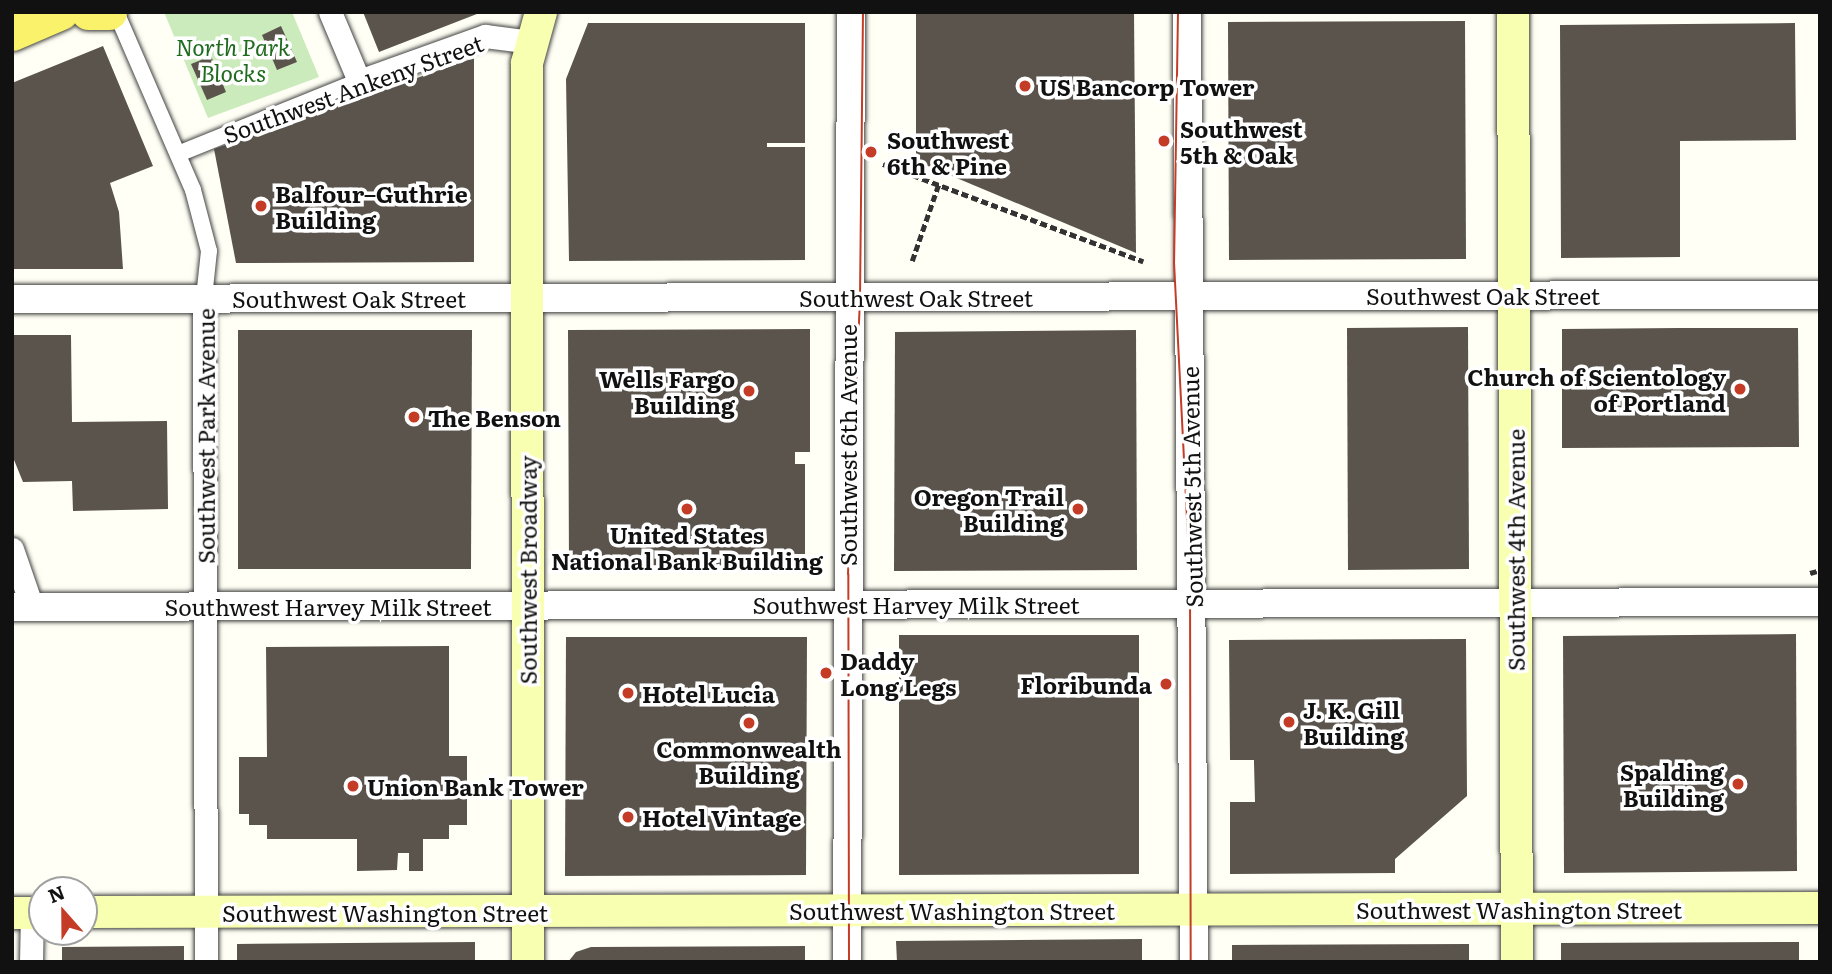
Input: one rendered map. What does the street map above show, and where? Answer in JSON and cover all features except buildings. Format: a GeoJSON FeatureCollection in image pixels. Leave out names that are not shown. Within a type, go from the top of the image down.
{"type":"FeatureCollection","features":[{"type":"Feature","properties":{"kind":"main road"},"geometry":{"type":"LineString","coordinates":[[12,33],[61,12]]}},
{"type":"Feature","properties":{"kind":"main road"},"geometry":{"type":"LineString","coordinates":[[88,12],[109,12]]}},
{"type":"Feature","properties":{"kind":"main road","name":"Southwest Broadway"},"geometry":{"type":"LineString","coordinates":[[528,962],[527,63],[541,12]]}},
{"type":"Feature","properties":{"kind":"main road","name":"Southwest 4th Avenue"},"geometry":{"type":"LineString","coordinates":[[1513,12],[1517,962]]}},
{"type":"Feature","properties":{"kind":"main road","name":"Southwest Washington Street"},"geometry":{"type":"LineString","coordinates":[[98,912],[1820,908]]}},
{"type":"Feature","properties":{"kind":"street","name":"Southwest Park Avenue"},"geometry":{"type":"LineString","coordinates":[[116,12],[178,154],[209,251],[204,298],[206,962]]}},
{"type":"Feature","properties":{"kind":"street"},"geometry":{"type":"LineString","coordinates":[[330,12],[359,81]]}},
{"type":"Feature","properties":{"kind":"street","name":"Southwest 6th Avenue"},"geometry":{"type":"LineString","coordinates":[[847,962],[846,604],[851,12]]}},
{"type":"Feature","properties":{"kind":"street","name":"Southwest 5th Avenue"},"geometry":{"type":"LineString","coordinates":[[1186,12],[1194,962]]}},
{"type":"Feature","properties":{"kind":"street","name":"Southwest Ankeny Street"},"geometry":{"type":"LineString","coordinates":[[178,154],[359,81],[485,36],[531,42]]}},
{"type":"Feature","properties":{"kind":"street","name":"Southwest Oak Street"},"geometry":{"type":"LineString","coordinates":[[12,299],[1820,295]]}},
{"type":"Feature","properties":{"kind":"street"},"geometry":{"type":"LineString","coordinates":[[12,549],[22,607]]}},
{"type":"Feature","properties":{"kind":"street","name":"Southwest Harvey Milk Street"},"geometry":{"type":"LineString","coordinates":[[22,607],[1820,602]]}},
{"type":"Feature","properties":{"kind":"path"},"geometry":{"type":"LineString","coordinates":[[883,164],[1143,261]]}},
{"type":"Feature","properties":{"kind":"path"},"geometry":{"type":"LineString","coordinates":[[912,261],[939,184]]}},
{"type":"Feature","properties":{"kind":"path"},"geometry":{"type":"LineString","coordinates":[[1810,573],[1817,571]]}},
{"type":"Feature","properties":{"kind":"green space","name":"North Park Blocks"},"geometry":{"type":"Polygon","coordinates":[[[164,12],[292,12],[319,77],[208,118],[164,12]]]}},
{"type":"Feature","properties":{"kind":"tram line"},"geometry":{"type":"LineString","coordinates":[[849,962],[848,574],[860,297],[863,12]]}},
{"type":"Feature","properties":{"kind":"tram line"},"geometry":{"type":"LineString","coordinates":[[1178,12],[1174,262],[1190,573],[1191,962]]}},
{"type":"Feature","properties":{"kind":"place","name":"US Bancorp Tower"},"geometry":{"type":"Point","coordinates":[1025,86]}},
{"type":"Feature","properties":{"kind":"place","name":"Southwest 5th & Oak"},"geometry":{"type":"Point","coordinates":[1164,141]}},
{"type":"Feature","properties":{"kind":"place","name":"Southwest 6th & Pine"},"geometry":{"type":"Point","coordinates":[871,152]}},
{"type":"Feature","properties":{"kind":"place","name":"Balfour–Guthrie Building"},"geometry":{"type":"Point","coordinates":[261,206]}},
{"type":"Feature","properties":{"kind":"place","name":"Church of Scientology of Portland"},"geometry":{"type":"Point","coordinates":[1740,389]}},
{"type":"Feature","properties":{"kind":"place","name":"Wells Fargo Building"},"geometry":{"type":"Point","coordinates":[749,391]}},
{"type":"Feature","properties":{"kind":"place","name":"The Benson"},"geometry":{"type":"Point","coordinates":[414,417]}},
{"type":"Feature","properties":{"kind":"place","name":"United States National Bank Building"},"geometry":{"type":"Point","coordinates":[687,509]}},
{"type":"Feature","properties":{"kind":"place","name":"Oregon Trail Building"},"geometry":{"type":"Point","coordinates":[1078,509]}},
{"type":"Feature","properties":{"kind":"place","name":"Daddy Long Legs"},"geometry":{"type":"Point","coordinates":[826,673]}},
{"type":"Feature","properties":{"kind":"place","name":"Floribunda"},"geometry":{"type":"Point","coordinates":[1166,684]}},
{"type":"Feature","properties":{"kind":"place","name":"Hotel Lucia"},"geometry":{"type":"Point","coordinates":[628,693]}},
{"type":"Feature","properties":{"kind":"place","name":"J. K. Gill Building"},"geometry":{"type":"Point","coordinates":[1289,722]}},
{"type":"Feature","properties":{"kind":"place","name":"Commonwealth Building"},"geometry":{"type":"Point","coordinates":[749,723]}},
{"type":"Feature","properties":{"kind":"place","name":"Spalding Building"},"geometry":{"type":"Point","coordinates":[1738,784]}},
{"type":"Feature","properties":{"kind":"place","name":"Union Bank Tower"},"geometry":{"type":"Point","coordinates":[353,786]}},
{"type":"Feature","properties":{"kind":"place","name":"Hotel Vintage"},"geometry":{"type":"Point","coordinates":[628,817]}}]}
